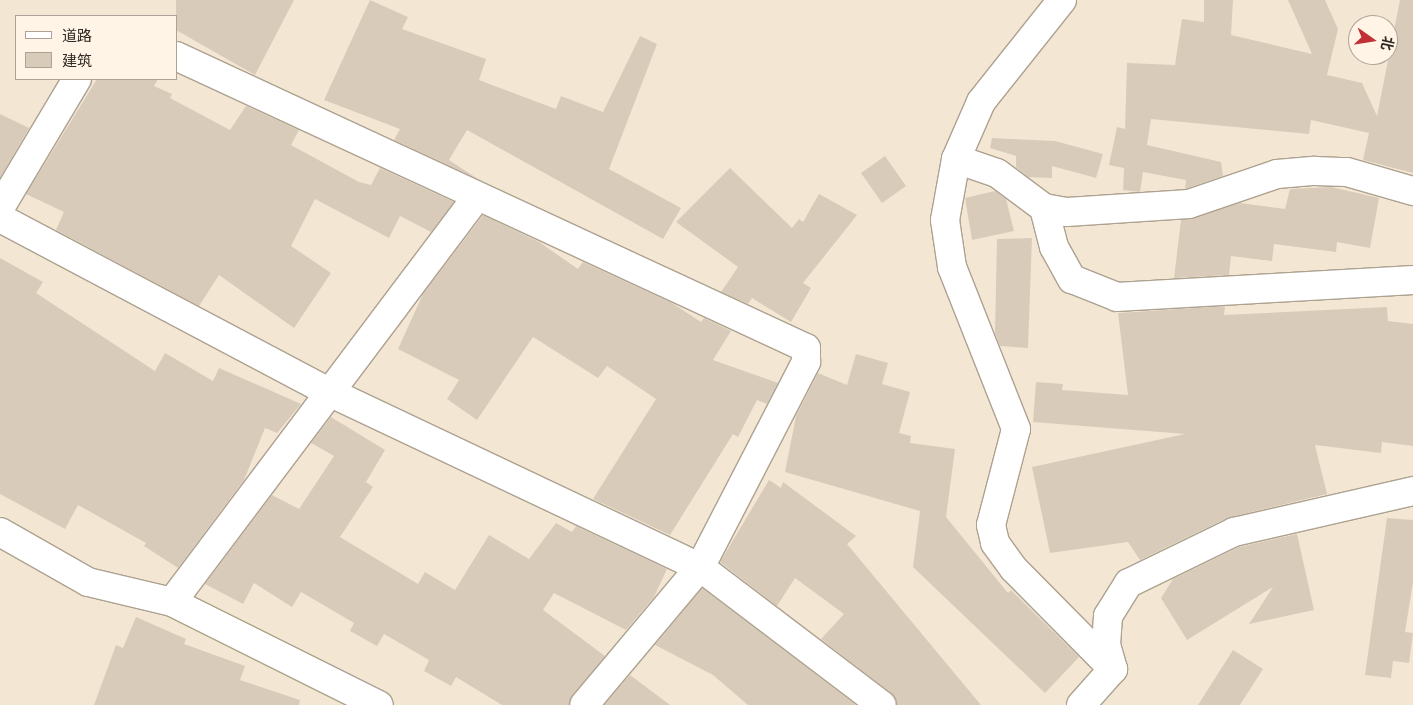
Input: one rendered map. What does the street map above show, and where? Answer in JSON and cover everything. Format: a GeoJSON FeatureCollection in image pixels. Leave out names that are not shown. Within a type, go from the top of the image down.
{"type":"FeatureCollection","features":[{"type":"Feature","properties":{"kind":"street"},"geometry":{"type":"LineString","coordinates":[[1062,0],[981,102],[956,159],[945,220],[952,267],[1016,429],[991,525],[995,543],[1014,569],[1113,669]]}},
{"type":"Feature","properties":{"kind":"street"},"geometry":{"type":"LineString","coordinates":[[178,57],[476,198],[806,348],[806,362],[700,567],[584,705]]}},
{"type":"Feature","properties":{"kind":"street"},"geometry":{"type":"LineString","coordinates":[[0,208],[76,80]]}},
{"type":"Feature","properties":{"kind":"street"},"geometry":{"type":"LineString","coordinates":[[956,159],[997,172],[1044,208],[1067,212],[1189,204],[1277,174],[1315,171],[1347,172],[1413,192]]}},
{"type":"Feature","properties":{"kind":"street"},"geometry":{"type":"LineString","coordinates":[[172,602],[327,391],[476,198]]}},
{"type":"Feature","properties":{"kind":"street"},"geometry":{"type":"LineString","coordinates":[[1044,208],[1054,246],[1072,279],[1117,297],[1413,280]]}},
{"type":"Feature","properties":{"kind":"street"},"geometry":{"type":"LineString","coordinates":[[0,218],[327,391],[700,567],[882,705]]}},
{"type":"Feature","properties":{"kind":"street"},"geometry":{"type":"LineString","coordinates":[[1113,669],[1106,645],[1108,616],[1129,583],[1234,532],[1413,491]]}},
{"type":"Feature","properties":{"kind":"street"},"geometry":{"type":"LineString","coordinates":[[0,532],[88,582],[172,602],[346,698],[379,705]]}},
{"type":"Feature","properties":{"kind":"street"},"geometry":{"type":"LineString","coordinates":[[1081,705],[1113,669]]}},
{"type":"Feature","properties":{"kind":"building"},"geometry":{"type":"Polygon","coordinates":[[[176,0],[294,0],[255,75],[178,31],[178,15],[176,15],[176,0]]]}},
{"type":"Feature","properties":{"kind":"building"},"geometry":{"type":"Polygon","coordinates":[[[370,0],[408,17],[402,29],[486,59],[479,80],[556,109],[561,96],[603,112],[640,36],[657,44],[609,169],[681,208],[663,239],[467,130],[449,160],[478,179],[394,140],[400,129],[324,100],[370,0]]]}},
{"type":"Feature","properties":{"kind":"building"},"geometry":{"type":"Polygon","coordinates":[[[1204,0],[1233,0],[1231,35],[1312,54],[1288,0],[1325,0],[1338,29],[1327,75],[1362,83],[1377,116],[1387,65],[1398,65],[1397,15],[1400,0],[1413,0],[1413,173],[1363,160],[1369,133],[1311,120],[1309,134],[1151,119],[1147,145],[1221,162],[1223,176],[1185,189],[1186,180],[1143,172],[1140,192],[1123,190],[1124,168],[1109,165],[1117,127],[1125,129],[1127,63],[1175,65],[1182,19],[1204,22],[1204,0]]]}},
{"type":"Feature","properties":{"kind":"building"},"geometry":{"type":"Polygon","coordinates":[[[96,80],[157,80],[154,86],[172,94],[170,98],[230,130],[246,106],[299,130],[291,145],[359,182],[371,185],[380,168],[454,202],[431,232],[400,216],[389,238],[315,199],[291,246],[331,273],[294,328],[219,275],[199,306],[56,230],[64,212],[26,194],[96,80]]]}},
{"type":"Feature","properties":{"kind":"building"},"geometry":{"type":"Polygon","coordinates":[[[0,114],[29,128],[0,178],[0,114]]]}},
{"type":"Feature","properties":{"kind":"building"},"geometry":{"type":"Polygon","coordinates":[[[992,138],[1055,141],[1103,154],[1096,178],[1052,166],[1052,178],[1028,177],[1016,167],[1016,156],[990,148],[992,138]]]}},
{"type":"Feature","properties":{"kind":"building"},"geometry":{"type":"Polygon","coordinates":[[[885,156],[906,186],[882,203],[861,173],[885,156]]]}},
{"type":"Feature","properties":{"kind":"building"},"geometry":{"type":"Polygon","coordinates":[[[730,168],[792,228],[799,219],[803,222],[819,194],[857,215],[803,283],[811,288],[791,322],[752,298],[748,304],[721,292],[738,267],[676,222],[730,168]]]}},
{"type":"Feature","properties":{"kind":"building"},"geometry":{"type":"Polygon","coordinates":[[[1331,187],[1379,198],[1370,248],[1337,242],[1336,252],[1274,244],[1272,261],[1231,256],[1229,275],[1174,278],[1181,220],[1240,203],[1285,209],[1290,189],[1331,187]]]}},
{"type":"Feature","properties":{"kind":"building"},"geometry":{"type":"Polygon","coordinates":[[[995,191],[1006,199],[1014,231],[972,240],[965,198],[995,191]]]}},
{"type":"Feature","properties":{"kind":"building"},"geometry":{"type":"Polygon","coordinates":[[[483,215],[539,242],[578,269],[583,262],[672,303],[701,322],[704,318],[731,331],[713,360],[778,383],[767,404],[757,400],[738,437],[733,434],[670,535],[593,499],[656,399],[607,366],[598,378],[533,337],[477,420],[447,399],[459,380],[398,349],[423,294],[483,215]]]}},
{"type":"Feature","properties":{"kind":"building"},"geometry":{"type":"Polygon","coordinates":[[[1032,238],[1028,348],[1000,346],[995,333],[997,239],[1032,238]]]}},
{"type":"Feature","properties":{"kind":"building"},"geometry":{"type":"Polygon","coordinates":[[[0,258],[43,282],[36,293],[155,371],[165,353],[213,381],[219,368],[301,404],[277,433],[265,428],[244,480],[178,568],[144,546],[146,543],[78,505],[65,529],[0,494],[0,258]]]}},
{"type":"Feature","properties":{"kind":"building"},"geometry":{"type":"Polygon","coordinates":[[[1225,306],[1224,315],[1387,307],[1388,321],[1413,324],[1413,446],[1382,442],[1381,453],[1315,445],[1327,494],[1227,518],[1140,560],[1128,542],[1050,553],[1032,467],[1185,434],[1033,422],[1036,382],[1063,384],[1062,390],[1128,395],[1118,313],[1225,306]]]}},
{"type":"Feature","properties":{"kind":"building"},"geometry":{"type":"Polygon","coordinates":[[[856,354],[888,363],[882,384],[910,392],[899,433],[911,436],[910,443],[955,449],[946,517],[1008,593],[1011,590],[1079,657],[1045,693],[913,567],[920,511],[785,472],[796,416],[818,373],[847,385],[856,354]]]}},
{"type":"Feature","properties":{"kind":"building"},"geometry":{"type":"Polygon","coordinates":[[[331,417],[385,450],[366,482],[373,487],[340,537],[418,584],[425,572],[455,590],[489,535],[529,559],[556,523],[572,532],[576,526],[667,569],[654,597],[626,630],[554,593],[543,610],[605,656],[569,705],[502,705],[456,677],[451,686],[424,671],[429,660],[384,634],[377,646],[350,631],[354,623],[301,592],[292,607],[254,583],[243,604],[205,584],[272,495],[299,509],[334,456],[311,443],[331,417]]]}},
{"type":"Feature","properties":{"kind":"building"},"geometry":{"type":"Polygon","coordinates":[[[769,480],[781,488],[783,482],[856,536],[847,544],[981,705],[897,705],[891,693],[821,639],[844,614],[795,578],[777,606],[720,562],[769,480]]]}},
{"type":"Feature","properties":{"kind":"building"},"geometry":{"type":"Polygon","coordinates":[[[1387,518],[1413,520],[1413,582],[1405,632],[1413,633],[1409,663],[1393,661],[1391,678],[1365,675],[1387,518]]]}},
{"type":"Feature","properties":{"kind":"building"},"geometry":{"type":"Polygon","coordinates":[[[1297,534],[1314,610],[1249,624],[1273,587],[1187,640],[1161,598],[1173,579],[1239,547],[1297,534]]]}},
{"type":"Feature","properties":{"kind":"building"},"geometry":{"type":"Polygon","coordinates":[[[702,588],[856,705],[748,705],[713,675],[655,645],[702,588]]]}},
{"type":"Feature","properties":{"kind":"building"},"geometry":{"type":"Polygon","coordinates":[[[136,617],[186,639],[184,644],[245,666],[240,680],[300,700],[299,705],[94,705],[116,645],[123,648],[136,617]]]}},
{"type":"Feature","properties":{"kind":"building"},"geometry":{"type":"Polygon","coordinates":[[[1233,650],[1263,669],[1240,705],[1198,705],[1233,650]]]}},
{"type":"Feature","properties":{"kind":"building"},"geometry":{"type":"Polygon","coordinates":[[[630,675],[670,705],[604,705],[630,675]]]}}]}
